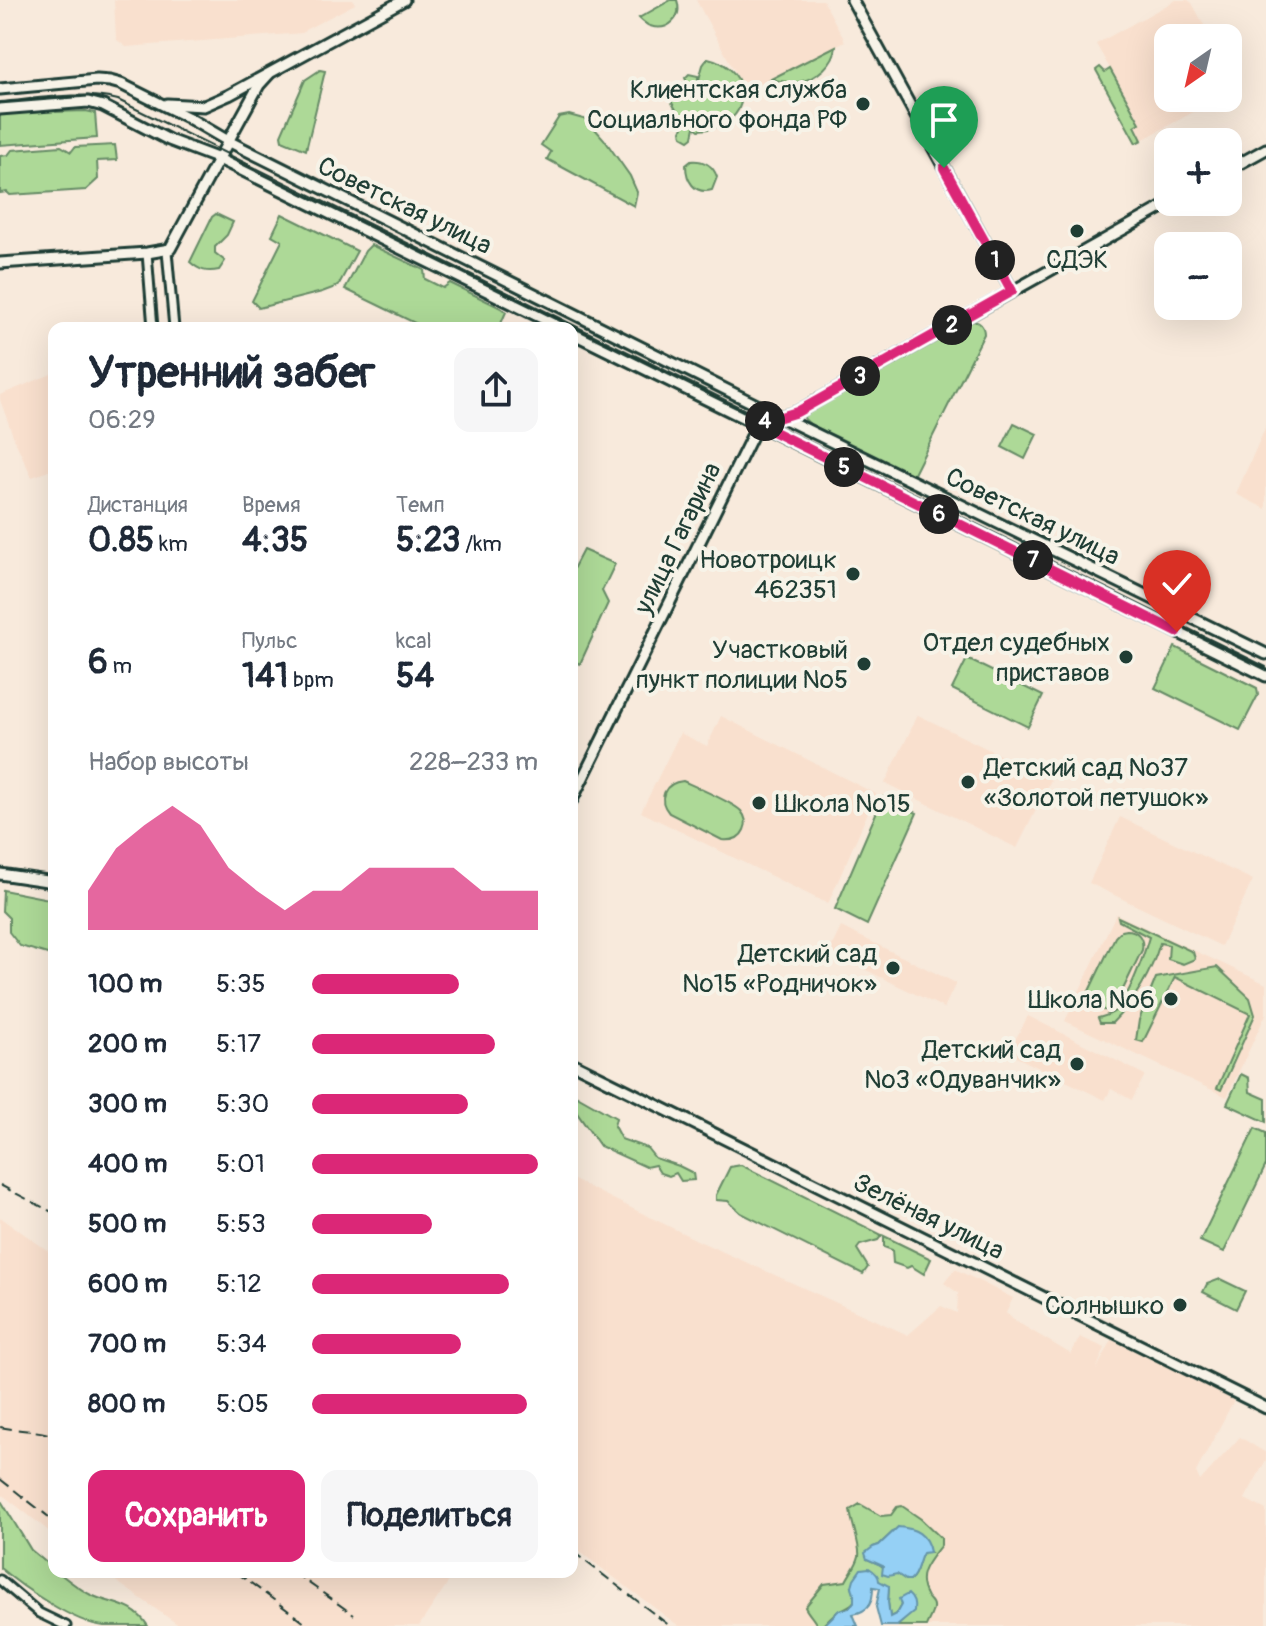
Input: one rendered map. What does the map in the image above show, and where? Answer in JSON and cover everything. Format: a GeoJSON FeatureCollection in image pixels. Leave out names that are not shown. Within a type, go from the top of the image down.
{"type":"FeatureCollection","features":[{"type":"Feature","properties":{"kind":"main road"},"geometry":{"type":"LineString","coordinates":[[160,103],[204,106],[404,0]]}},
{"type":"Feature","properties":{"kind":"main road"},"geometry":{"type":"LineString","coordinates":[[852,0],[1012,291]]}},
{"type":"Feature","properties":{"kind":"main road"},"geometry":{"type":"LineString","coordinates":[[0,263],[167,251],[176,242],[259,85],[269,74]]}},
{"type":"Feature","properties":{"kind":"main road","name":"Советская улица"},"geometry":{"type":"LineString","coordinates":[[0,89],[110,81],[121,84],[228,141],[781,417],[1266,654]]}},
{"type":"Feature","properties":{"kind":"main road","name":"Советская улица"},"geometry":{"type":"LineString","coordinates":[[0,109],[88,102],[103,106],[169,140],[219,159],[550,322]]}},
{"type":"Feature","properties":{"kind":"main road"},"geometry":{"type":"LineString","coordinates":[[1242,162],[1266,149]]}},
{"type":"Feature","properties":{"kind":"main road"},"geometry":{"type":"LineString","coordinates":[[758,424],[797,412],[1154,212]]}},
{"type":"Feature","properties":{"kind":"main road","name":"Советская улица"},"geometry":{"type":"LineString","coordinates":[[578,336],[1266,676]]}},
{"type":"Feature","properties":{"kind":"main road","name":"улица Гагарина"},"geometry":{"type":"LineString","coordinates":[[578,788],[758,424]]}},
{"type":"Feature","properties":{"kind":"main road"},"geometry":{"type":"LineString","coordinates":[[0,874],[48,881]]}},
{"type":"Feature","properties":{"kind":"main road","name":"Зелёная улица"},"geometry":{"type":"LineString","coordinates":[[578,1066],[1265,1404]]}},
{"type":"Feature","properties":{"kind":"street"},"geometry":{"type":"LineString","coordinates":[[167,251],[173,322]]}},
{"type":"Feature","properties":{"kind":"street"},"geometry":{"type":"LineString","coordinates":[[147,253],[153,322]]}},
{"type":"Feature","properties":{"kind":"street"},"geometry":{"type":"LineString","coordinates":[[0,1580],[39,1613],[66,1626]]}},
{"type":"Feature","properties":{"kind":"shaded area"},"geometry":{"type":"Polygon","coordinates":[[[114,0],[353,0],[355,4],[303,33],[126,47],[116,39],[114,0]]]}},
{"type":"Feature","properties":{"kind":"shaded area"},"geometry":{"type":"Polygon","coordinates":[[[696,0],[823,0],[845,41],[746,92],[696,0]]]}},
{"type":"Feature","properties":{"kind":"shaded area"},"geometry":{"type":"Polygon","coordinates":[[[1176,0],[1188,0],[1203,24],[1154,24],[1154,112],[1193,112],[1164,128],[1154,128],[1154,133],[1142,140],[1134,126],[1140,122],[1096,44],[1176,0]]]}},
{"type":"Feature","properties":{"kind":"shaded area"},"geometry":{"type":"Polygon","coordinates":[[[48,375],[48,471],[32,477],[15,441],[0,395],[48,375]]]}},
{"type":"Feature","properties":{"kind":"shaded area"},"geometry":{"type":"Polygon","coordinates":[[[1266,426],[1266,509],[1236,494],[1266,426]]]}},
{"type":"Feature","properties":{"kind":"shaded area","name":"Детский сад №37 «Золотой петушок»"},"geometry":{"type":"Polygon","coordinates":[[[918,715],[1051,780],[1017,848],[885,783],[918,715]]]}},
{"type":"Feature","properties":{"kind":"shaded area","name":"Школа №15"},"geometry":{"type":"Polygon","coordinates":[[[721,716],[876,794],[828,904],[641,812],[680,733],[707,746],[721,716]]]}},
{"type":"Feature","properties":{"kind":"shaded area"},"geometry":{"type":"Polygon","coordinates":[[[1120,817],[1253,880],[1221,946],[1089,883],[1120,817]]]}},
{"type":"Feature","properties":{"kind":"shaded area","name":"Школа №6"},"geometry":{"type":"Polygon","coordinates":[[[1116,914],[1266,984],[1266,1014],[1227,1097],[1065,1021],[1116,914]]]}},
{"type":"Feature","properties":{"kind":"shaded area","name":"Детский сад №15 «Родничок»"},"geometry":{"type":"Polygon","coordinates":[[[841,927],[956,983],[944,1008],[829,952],[841,927]]]}},
{"type":"Feature","properties":{"kind":"shaded area","name":"Детский сад №3 «Одуванчик»"},"geometry":{"type":"Polygon","coordinates":[[[1028,1016],[1145,1075],[1132,1100],[1111,1089],[1105,1100],[1008,1053],[1028,1016]]]}},
{"type":"Feature","properties":{"kind":"shaded area"},"geometry":{"type":"Polygon","coordinates":[[[578,1182],[701,1242],[908,1335],[941,1306],[957,1313],[958,1293],[944,1283],[955,1269],[1013,1298],[1006,1313],[1071,1354],[1080,1337],[1105,1348],[1096,1370],[1112,1340],[1234,1400],[1196,1472],[1200,1481],[1240,1437],[1266,1453],[1266,1460],[1245,1499],[1266,1510],[1266,1626],[926,1626],[932,1603],[921,1581],[927,1560],[941,1538],[903,1506],[897,1507],[891,1515],[881,1516],[859,1504],[850,1510],[859,1556],[846,1581],[824,1585],[815,1621],[817,1626],[679,1626],[578,1550],[578,1182]]]}},
{"type":"Feature","properties":{"kind":"shaded area"},"geometry":{"type":"Polygon","coordinates":[[[0,1217],[48,1251],[48,1530],[0,1493],[0,1217]]]}},
{"type":"Feature","properties":{"kind":"shaded area"},"geometry":{"type":"Polygon","coordinates":[[[112,1578],[451,1578],[419,1626],[180,1626],[112,1578]]]}},
{"type":"Feature","properties":{"kind":"green space"},"geometry":{"type":"Polygon","coordinates":[[[671,0],[677,0],[678,12],[668,25],[650,26],[639,18],[671,0]]]}},
{"type":"Feature","properties":{"kind":"green space"},"geometry":{"type":"Polygon","coordinates":[[[836,46],[828,64],[812,78],[796,82],[771,79],[836,46]]]}},
{"type":"Feature","properties":{"kind":"green space"},"geometry":{"type":"Polygon","coordinates":[[[708,58],[734,73],[742,97],[739,109],[730,119],[717,127],[699,130],[695,127],[689,140],[682,136],[681,131],[686,120],[679,116],[667,89],[688,84],[685,78],[689,74],[698,76],[698,83],[708,58]]]}},
{"type":"Feature","properties":{"kind":"green space"},"geometry":{"type":"Polygon","coordinates":[[[1100,67],[1105,72],[1110,69],[1140,123],[1135,126],[1142,140],[1136,143],[1096,70],[1100,67]]]}},
{"type":"Feature","properties":{"kind":"green space"},"geometry":{"type":"Polygon","coordinates":[[[320,70],[325,71],[306,150],[282,140],[281,135],[305,80],[320,70]]]}},
{"type":"Feature","properties":{"kind":"green space"},"geometry":{"type":"Polygon","coordinates":[[[55,108],[56,112],[95,113],[97,138],[0,145],[0,112],[55,108]]]}},
{"type":"Feature","properties":{"kind":"green space"},"geometry":{"type":"Polygon","coordinates":[[[569,115],[587,120],[604,139],[630,176],[637,192],[634,206],[547,159],[551,152],[541,145],[559,117],[569,115]]]}},
{"type":"Feature","properties":{"kind":"green space"},"geometry":{"type":"Polygon","coordinates":[[[115,145],[117,160],[97,161],[98,179],[86,190],[0,193],[0,156],[8,155],[12,150],[61,146],[71,152],[75,147],[115,145]]]}},
{"type":"Feature","properties":{"kind":"green space"},"geometry":{"type":"Polygon","coordinates":[[[691,161],[703,162],[713,169],[717,177],[712,190],[700,190],[692,185],[686,165],[691,161]]]}},
{"type":"Feature","properties":{"kind":"green space"},"geometry":{"type":"Polygon","coordinates":[[[216,214],[233,222],[227,235],[215,247],[215,253],[225,261],[219,270],[206,271],[190,262],[216,214]]]}},
{"type":"Feature","properties":{"kind":"green space"},"geometry":{"type":"Polygon","coordinates":[[[282,214],[357,251],[338,286],[259,308],[252,301],[282,241],[272,235],[282,214]]]}},
{"type":"Feature","properties":{"kind":"green space"},"geometry":{"type":"Polygon","coordinates":[[[371,245],[424,270],[425,279],[443,288],[450,283],[501,308],[506,312],[502,322],[413,322],[345,289],[371,245]]]}},
{"type":"Feature","properties":{"kind":"green space"},"geometry":{"type":"Polygon","coordinates":[[[970,321],[980,324],[984,334],[914,474],[909,476],[853,449],[823,433],[804,418],[805,412],[970,321]]]}},
{"type":"Feature","properties":{"kind":"green space"},"geometry":{"type":"Polygon","coordinates":[[[1014,423],[1037,434],[1025,459],[1002,447],[1014,423]]]}},
{"type":"Feature","properties":{"kind":"green space"},"geometry":{"type":"Polygon","coordinates":[[[583,550],[615,564],[602,591],[608,603],[580,664],[578,663],[578,560],[583,550]]]}},
{"type":"Feature","properties":{"kind":"green space"},"geometry":{"type":"Polygon","coordinates":[[[1175,647],[1257,688],[1258,695],[1240,730],[1155,688],[1175,647]]]}},
{"type":"Feature","properties":{"kind":"green space"},"geometry":{"type":"Polygon","coordinates":[[[967,659],[1043,696],[1028,727],[952,689],[967,659]]]}},
{"type":"Feature","properties":{"kind":"green space"},"geometry":{"type":"Polygon","coordinates":[[[683,781],[741,811],[746,823],[740,836],[722,840],[669,813],[663,802],[664,792],[676,782],[683,781]]]}},
{"type":"Feature","properties":{"kind":"green space"},"geometry":{"type":"Polygon","coordinates":[[[883,797],[917,813],[867,925],[835,909],[883,797]]]}},
{"type":"Feature","properties":{"kind":"green space"},"geometry":{"type":"Polygon","coordinates":[[[3,890],[48,899],[48,954],[20,946],[9,932],[9,918],[2,911],[3,890]]]}},
{"type":"Feature","properties":{"kind":"green space"},"geometry":{"type":"Polygon","coordinates":[[[1118,917],[1193,952],[1195,959],[1183,964],[1168,959],[1169,945],[1160,943],[1147,976],[1128,1005],[1112,1023],[1100,1023],[1098,1018],[1114,1012],[1126,996],[1149,937],[1119,921],[1118,917]]]}},
{"type":"Feature","properties":{"kind":"green space"},"geometry":{"type":"Polygon","coordinates":[[[1126,930],[1134,931],[1139,936],[1142,950],[1116,1004],[1110,1009],[1099,1009],[1091,1002],[1089,991],[1115,937],[1126,930]]]}},
{"type":"Feature","properties":{"kind":"green space"},"geometry":{"type":"Polygon","coordinates":[[[1217,967],[1250,998],[1255,1015],[1221,1090],[1217,1088],[1250,1014],[1175,977],[1143,1042],[1136,1040],[1139,1020],[1156,978],[1217,967]]]}},
{"type":"Feature","properties":{"kind":"green space"},"geometry":{"type":"Polygon","coordinates":[[[1241,1074],[1249,1078],[1250,1092],[1266,1099],[1266,1122],[1227,1104],[1241,1074]]]}},
{"type":"Feature","properties":{"kind":"green space"},"geometry":{"type":"Polygon","coordinates":[[[578,1096],[616,1118],[614,1126],[621,1139],[647,1148],[655,1158],[693,1173],[694,1180],[681,1181],[676,1173],[669,1176],[660,1173],[655,1165],[646,1167],[600,1146],[578,1114],[578,1096]]]}},
{"type":"Feature","properties":{"kind":"green space"},"geometry":{"type":"Polygon","coordinates":[[[1255,1128],[1266,1133],[1266,1165],[1224,1252],[1200,1241],[1255,1128]]]}},
{"type":"Feature","properties":{"kind":"green space"},"geometry":{"type":"Polygon","coordinates":[[[741,1165],[882,1235],[878,1240],[860,1245],[857,1249],[868,1267],[863,1274],[741,1213],[728,1201],[716,1200],[730,1167],[741,1165]]]}},
{"type":"Feature","properties":{"kind":"green space"},"geometry":{"type":"Polygon","coordinates":[[[884,1236],[931,1259],[924,1274],[911,1266],[907,1268],[893,1263],[892,1250],[884,1247],[884,1236]]]}},
{"type":"Feature","properties":{"kind":"green space"},"geometry":{"type":"Polygon","coordinates":[[[1220,1279],[1245,1291],[1236,1309],[1203,1292],[1207,1284],[1220,1279]]]}},
{"type":"Feature","properties":{"kind":"green space"},"geometry":{"type":"Polygon","coordinates":[[[0,1499],[31,1550],[48,1564],[48,1578],[66,1578],[91,1595],[136,1613],[148,1626],[104,1626],[78,1618],[35,1594],[0,1568],[0,1499]]]}},
{"type":"Feature","properties":{"kind":"green space"},"geometry":{"type":"Polygon","coordinates":[[[860,1504],[881,1516],[891,1515],[902,1506],[941,1538],[941,1545],[922,1575],[923,1589],[933,1606],[926,1626],[897,1626],[908,1616],[901,1605],[890,1617],[889,1586],[852,1586],[853,1603],[833,1615],[825,1626],[817,1626],[805,1607],[824,1584],[846,1581],[859,1556],[850,1510],[860,1504]],[[898,1527],[873,1547],[867,1559],[892,1574],[910,1580],[923,1552],[930,1552],[898,1527]]]}},
{"type":"Feature","properties":{"kind":"water"},"geometry":{"type":"Polygon","coordinates":[[[898,1527],[919,1533],[930,1552],[923,1553],[910,1580],[897,1574],[882,1574],[883,1566],[867,1559],[865,1553],[898,1527]]]}},
{"type":"Feature","properties":{"kind":"water"},"geometry":{"type":"Polygon","coordinates":[[[869,1568],[876,1573],[879,1581],[889,1586],[890,1617],[901,1605],[899,1599],[908,1594],[914,1602],[914,1612],[897,1626],[881,1626],[876,1607],[880,1588],[873,1587],[869,1605],[853,1614],[858,1626],[825,1626],[839,1610],[849,1608],[854,1602],[854,1579],[861,1569],[869,1568]]]}},
{"type":"Feature","properties":{"kind":"tram line"},"geometry":{"type":"LineString","coordinates":[[0,102],[75,95],[118,100],[567,322]]}},
{"type":"Feature","properties":{"kind":"tram line"},"geometry":{"type":"LineString","coordinates":[[578,327],[1266,667]]}},
{"type":"Feature","properties":{"kind":"railway"},"geometry":{"type":"LineString","coordinates":[[0,1185],[48,1210]]}},
{"type":"Feature","properties":{"kind":"railway"},"geometry":{"type":"LineString","coordinates":[[0,1427],[48,1434]]}},
{"type":"Feature","properties":{"kind":"railway"},"geometry":{"type":"LineString","coordinates":[[0,1479],[48,1516]]}},
{"type":"Feature","properties":{"kind":"railway"},"geometry":{"type":"LineString","coordinates":[[578,1556],[670,1626]]}},
{"type":"Feature","properties":{"kind":"railway"},"geometry":{"type":"LineString","coordinates":[[244,1578],[309,1626]]}},
{"type":"Feature","properties":{"kind":"railway"},"geometry":{"type":"LineString","coordinates":[[302,1578],[354,1615]]}},
{"type":"Feature","properties":{"kind":"place","name":"Клиентская служба Социального фонда РФ"},"geometry":{"type":"Point","coordinates":[863,104]}},
{"type":"Feature","properties":{"kind":"place","name":"СДЭК"},"geometry":{"type":"Point","coordinates":[1077,231]}},
{"type":"Feature","properties":{"kind":"place","name":"Новотроицк 462351"},"geometry":{"type":"Point","coordinates":[853,574]}},
{"type":"Feature","properties":{"kind":"place","name":"Отдел судебных приставов"},"geometry":{"type":"Point","coordinates":[1126,657]}},
{"type":"Feature","properties":{"kind":"place","name":"Участковый пункт полиции №5"},"geometry":{"type":"Point","coordinates":[864,664]}},
{"type":"Feature","properties":{"kind":"place","name":"Детский сад №37 «Золотой петушок»"},"geometry":{"type":"Point","coordinates":[968,782]}},
{"type":"Feature","properties":{"kind":"place","name":"Школа №15"},"geometry":{"type":"Point","coordinates":[759,803]}},
{"type":"Feature","properties":{"kind":"place","name":"Детский сад №15 «Родничок»"},"geometry":{"type":"Point","coordinates":[893,968]}},
{"type":"Feature","properties":{"kind":"place","name":"Школа №6"},"geometry":{"type":"Point","coordinates":[1171,999]}},
{"type":"Feature","properties":{"kind":"place","name":"Детский сад №3 «Одуванчик»"},"geometry":{"type":"Point","coordinates":[1077,1064]}},
{"type":"Feature","properties":{"kind":"place","name":"Солнышко"},"geometry":{"type":"Point","coordinates":[1180,1305]}},
{"type":"Feature","properties":{"kind":"route"},"geometry":{"type":"LineString","coordinates":[[944,168],[1012,291],[797,412],[758,424],[1177,632]]}}]}
